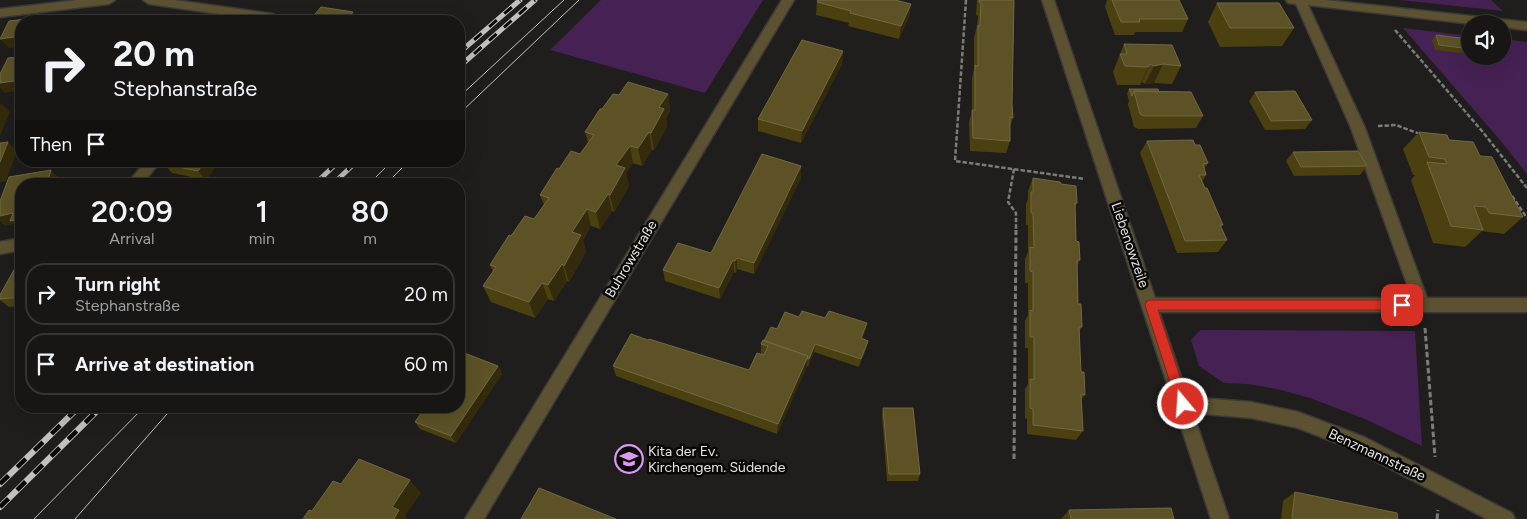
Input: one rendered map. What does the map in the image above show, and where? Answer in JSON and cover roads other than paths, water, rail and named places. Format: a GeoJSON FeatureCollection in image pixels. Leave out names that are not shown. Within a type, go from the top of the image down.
{"type":"FeatureCollection","features":[{"type":"Feature","properties":{"kind":"street"},"geometry":{"type":"LineString","coordinates":[[0,13],[109,0]]}},
{"type":"Feature","properties":{"kind":"street"},"geometry":{"type":"LineString","coordinates":[[149,0],[242,15]]}},
{"type":"Feature","properties":{"kind":"street","name":"Buhrowstraße"},"geometry":{"type":"LineString","coordinates":[[474,519],[788,0]]}},
{"type":"Feature","properties":{"kind":"street","name":"Liebenowzeile"},"geometry":{"type":"LineString","coordinates":[[1048,0],[1220,519]]}},
{"type":"Feature","properties":{"kind":"street"},"geometry":{"type":"LineString","coordinates":[[1296,0],[1358,128],[1422,305]]}},
{"type":"Feature","properties":{"kind":"street"},"geometry":{"type":"LineString","coordinates":[[1296,0],[1527,26]]}},
{"type":"Feature","properties":{"kind":"street"},"geometry":{"type":"LineString","coordinates":[[139,178],[149,167]]}},
{"type":"Feature","properties":{"kind":"street"},"geometry":{"type":"LineString","coordinates":[[0,248],[15,245]]}},
{"type":"Feature","properties":{"kind":"street"},"geometry":{"type":"LineString","coordinates":[[1150,305],[1527,305]]}},
{"type":"Feature","properties":{"kind":"street","name":"Benzmannstraße"},"geometry":{"type":"LineString","coordinates":[[1183,404],[1251,410],[1298,420],[1358,443],[1506,519]]}},
{"type":"Feature","properties":{"kind":"tram line"},"geometry":{"type":"LineString","coordinates":[[465,91],[564,0]]}},
{"type":"Feature","properties":{"kind":"tram line"},"geometry":{"type":"LineString","coordinates":[[465,108],[579,0]]}},
{"type":"Feature","properties":{"kind":"tram line"},"geometry":{"type":"LineString","coordinates":[[375,178],[386,167]]}},
{"type":"Feature","properties":{"kind":"tram line"},"geometry":{"type":"LineString","coordinates":[[392,178],[403,167]]}},
{"type":"Feature","properties":{"kind":"tram line"},"geometry":{"type":"LineString","coordinates":[[34,519],[138,413]]}},
{"type":"Feature","properties":{"kind":"tram line"},"geometry":{"type":"LineString","coordinates":[[75,519],[168,413]]}},
{"type":"Feature","properties":{"kind":"railway"},"geometry":{"type":"LineString","coordinates":[[465,48],[520,0]]}},
{"type":"Feature","properties":{"kind":"railway"},"geometry":{"type":"LineString","coordinates":[[465,62],[535,0]]}},
{"type":"Feature","properties":{"kind":"railway"},"geometry":{"type":"LineString","coordinates":[[321,178],[333,167]]}},
{"type":"Feature","properties":{"kind":"railway"},"geometry":{"type":"LineString","coordinates":[[339,178],[351,167]]}},
{"type":"Feature","properties":{"kind":"railway"},"geometry":{"type":"LineString","coordinates":[[0,484],[73,413]]}},
{"type":"Feature","properties":{"kind":"railway"},"geometry":{"type":"LineString","coordinates":[[0,507],[95,413]]}},
{"type":"Feature","properties":{"kind":"place","name":"Kita der Ev. Kirchengem. Südende"},"geometry":{"type":"Point","coordinates":[629,459]}}]}
